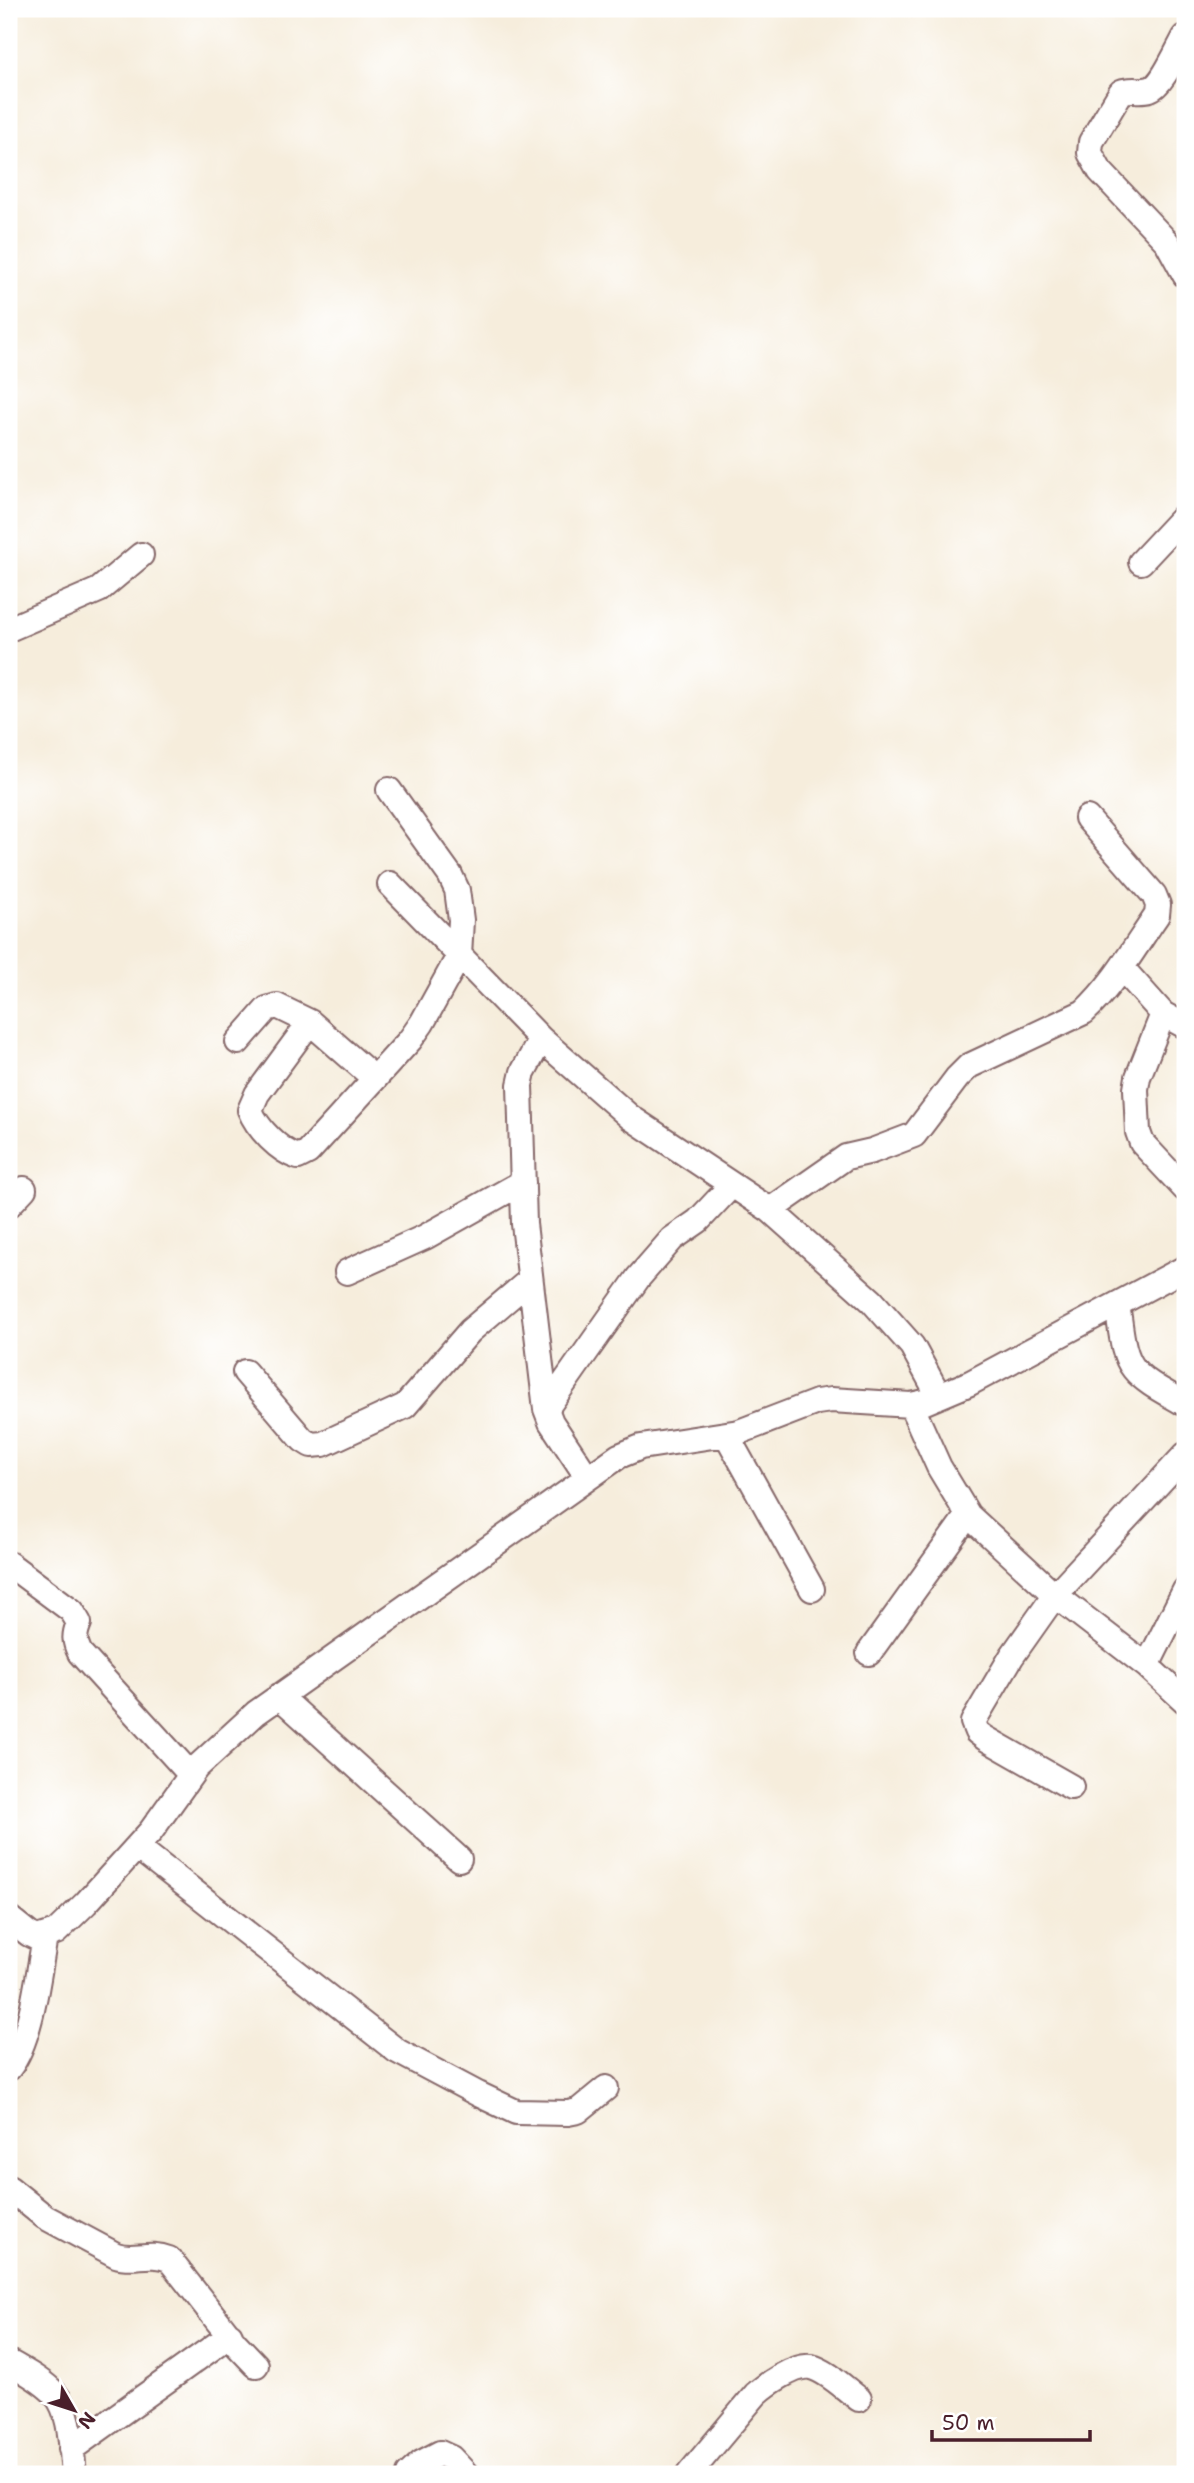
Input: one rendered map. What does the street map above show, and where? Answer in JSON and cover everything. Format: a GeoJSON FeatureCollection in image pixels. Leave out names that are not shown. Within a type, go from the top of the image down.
{"type":"FeatureCollection","features":[{"type":"Feature","properties":{"kind":"street"},"geometry":{"type":"LineString","coordinates":[[1185,37],[1158,83],[1150,89],[1129,89],[1121,93],[1091,142],[1090,153],[1100,171],[1167,242],[1185,275]]}},
{"type":"Feature","properties":{"kind":"street"},"geometry":{"type":"LineString","coordinates":[[1141,562],[1185,515]]}},
{"type":"Feature","properties":{"kind":"street"},"geometry":{"type":"LineString","coordinates":[[9,629],[99,590],[141,555]]}},
{"type":"Feature","properties":{"kind":"street"},"geometry":{"type":"LineString","coordinates":[[310,1023],[257,1094],[250,1110],[253,1119],[282,1149],[298,1157],[308,1152],[422,1023],[459,956],[461,920],[457,890],[450,875],[389,790]]}},
{"type":"Feature","properties":{"kind":"street"},"geometry":{"type":"LineString","coordinates":[[770,1210],[846,1157],[872,1151],[914,1135],[969,1066],[1084,1012],[1122,968],[1157,915],[1158,905],[1154,895],[1087,818]]}},
{"type":"Feature","properties":{"kind":"street"},"geometry":{"type":"LineString","coordinates":[[390,884],[541,1039],[630,1117],[770,1210],[880,1309],[912,1346],[939,1396]]}},
{"type":"Feature","properties":{"kind":"street"},"geometry":{"type":"LineString","coordinates":[[1122,968],[1163,1014],[1185,1026]]}},
{"type":"Feature","properties":{"kind":"street"},"geometry":{"type":"LineString","coordinates":[[238,1042],[267,1009],[277,1006],[310,1023],[374,1078]]}},
{"type":"Feature","properties":{"kind":"street"},"geometry":{"type":"LineString","coordinates":[[1163,1014],[1138,1077],[1138,1132],[1142,1143],[1185,1189]]}},
{"type":"Feature","properties":{"kind":"street"},"geometry":{"type":"LineString","coordinates":[[541,1039],[523,1072],[520,1085],[524,1224],[546,1409],[551,1422],[588,1478]]}},
{"type":"Feature","properties":{"kind":"street"},"geometry":{"type":"LineString","coordinates":[[347,1272],[425,1237],[523,1182]]}},
{"type":"Feature","properties":{"kind":"street"},"geometry":{"type":"LineString","coordinates":[[546,1409],[638,1278],[672,1239],[698,1220],[731,1185]]}},
{"type":"Feature","properties":{"kind":"street"},"geometry":{"type":"LineString","coordinates":[[9,1917],[37,1938],[56,1932],[137,1847],[191,1775],[221,1744],[279,1696],[630,1450],[739,1432],[817,1402],[831,1400],[911,1405],[939,1396],[970,1383],[1185,1268]]}},
{"type":"Feature","properties":{"kind":"street"},"geometry":{"type":"LineString","coordinates":[[244,1373],[303,1440],[311,1445],[323,1444],[405,1406],[470,1331],[530,1280]]}},
{"type":"Feature","properties":{"kind":"street"},"geometry":{"type":"LineString","coordinates":[[1117,1305],[1126,1355],[1132,1368],[1140,1376],[1185,1404]]}},
{"type":"Feature","properties":{"kind":"street"},"geometry":{"type":"LineString","coordinates":[[911,1405],[939,1467],[968,1514],[1055,1595],[1147,1666],[1185,1702]]}},
{"type":"Feature","properties":{"kind":"street"},"geometry":{"type":"LineString","coordinates":[[726,1434],[812,1589]]}},
{"type":"Feature","properties":{"kind":"street"},"geometry":{"type":"LineString","coordinates":[[1071,1787],[985,1738],[977,1732],[973,1722],[1021,1642],[1055,1595],[1182,1466]]}},
{"type":"Feature","properties":{"kind":"street"},"geometry":{"type":"LineString","coordinates":[[869,1653],[968,1514]]}},
{"type":"Feature","properties":{"kind":"street"},"geometry":{"type":"LineString","coordinates":[[9,1564],[77,1617],[79,1623],[75,1643],[80,1653],[191,1775]]}},
{"type":"Feature","properties":{"kind":"street"},"geometry":{"type":"LineString","coordinates":[[1147,1666],[1185,1590]]}},
{"type":"Feature","properties":{"kind":"street"},"geometry":{"type":"LineString","coordinates":[[279,1696],[459,1859]]}},
{"type":"Feature","properties":{"kind":"street"},"geometry":{"type":"LineString","coordinates":[[137,1847],[397,2051],[454,2082],[516,2112],[540,2114],[578,2111],[607,2088]]}},
{"type":"Feature","properties":{"kind":"street"},"geometry":{"type":"LineString","coordinates":[[9,2068],[24,2039],[45,1937]]}},
{"type":"Feature","properties":{"kind":"street"},"geometry":{"type":"LineString","coordinates":[[9,2188],[46,2217],[116,2255],[126,2258],[144,2254],[169,2259],[256,2365]]}},
{"type":"Feature","properties":{"kind":"street"},"geometry":{"type":"LineString","coordinates":[[71,2449],[230,2335]]}},
{"type":"Feature","properties":{"kind":"street"},"geometry":{"type":"LineString","coordinates":[[9,2362],[55,2394],[62,2405],[67,2420],[74,2474]]}},
{"type":"Feature","properties":{"kind":"street"},"geometry":{"type":"LineString","coordinates":[[689,2474],[756,2394],[768,2383],[801,2367],[820,2371],[859,2399]]}},
{"type":"Feature","properties":{"kind":"street"},"geometry":{"type":"LineString","coordinates":[[410,2474],[421,2463],[440,2453],[451,2458],[466,2474]]}}]}
